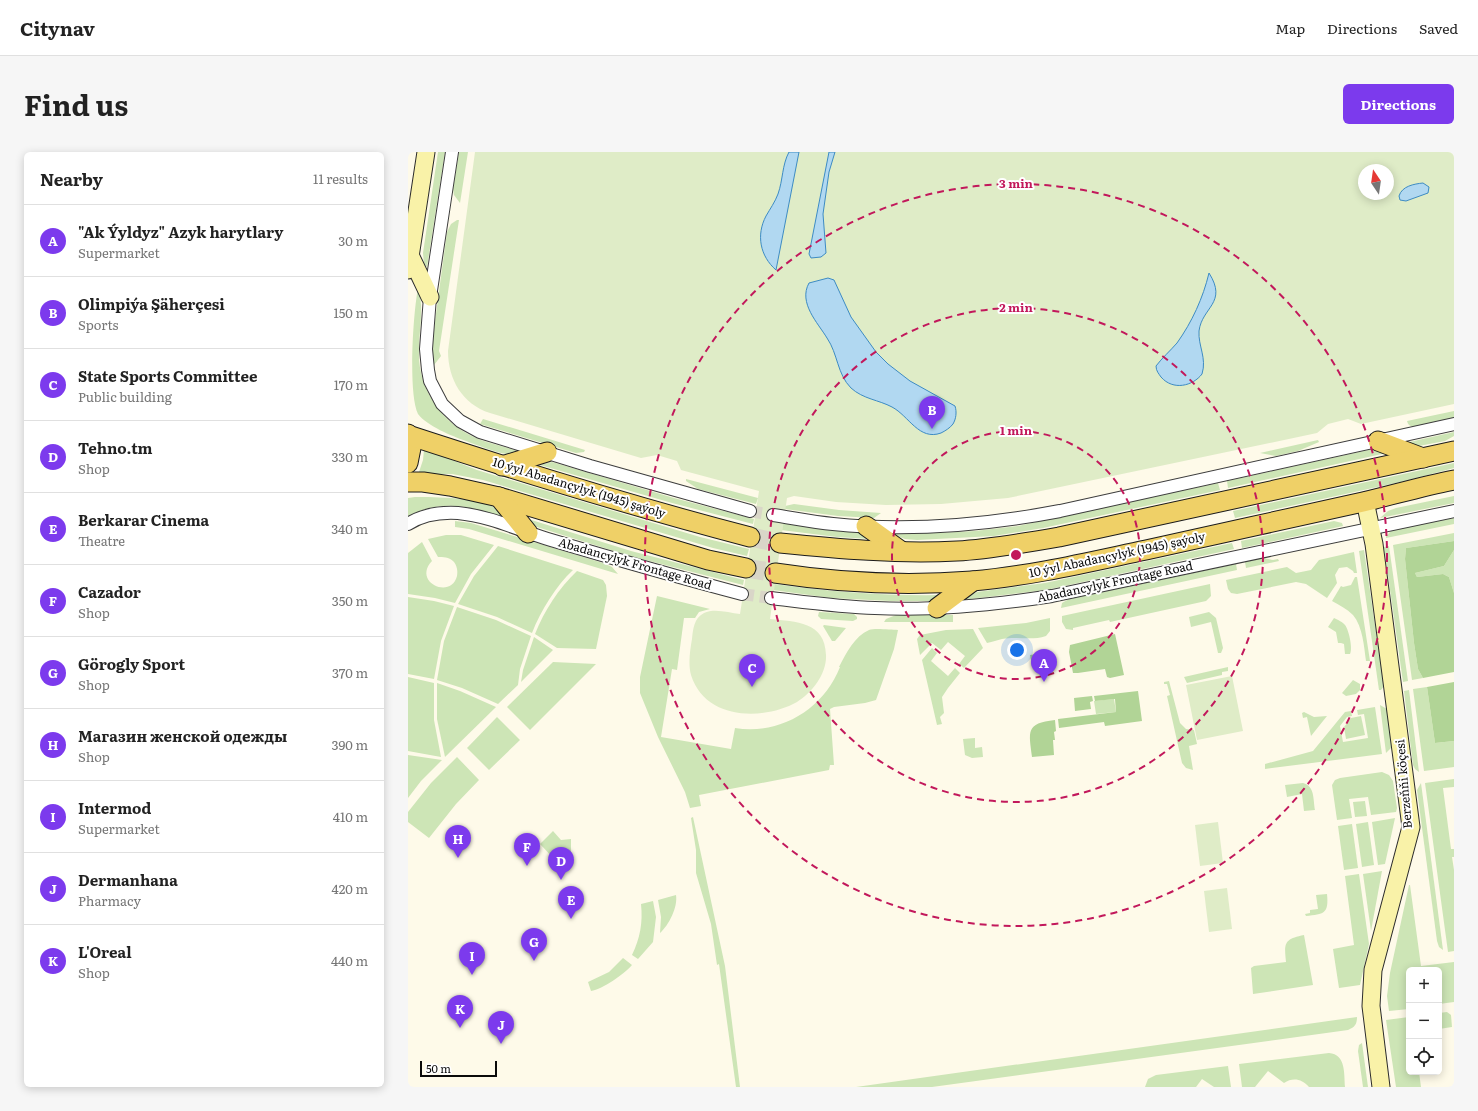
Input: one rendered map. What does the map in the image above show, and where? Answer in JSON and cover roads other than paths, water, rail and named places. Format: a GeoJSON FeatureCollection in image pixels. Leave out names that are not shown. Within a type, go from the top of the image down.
{"type":"FeatureCollection","features":[{"type":"Feature","properties":{"kind":"main road"},"geometry":{"type":"LineString","coordinates":[[408,435],[411,448],[408,463]]}},
{"type":"Feature","properties":{"kind":"main road","name":"10 ýyl Abadançylyk (1945) şaýoly"},"geometry":{"type":"LineString","coordinates":[[408,435],[502,466],[710,527],[750,537]]}},
{"type":"Feature","properties":{"kind":"main road"},"geometry":{"type":"LineString","coordinates":[[1378,441],[1423,458]]}},
{"type":"Feature","properties":{"kind":"main road"},"geometry":{"type":"LineString","coordinates":[[780,543],[836,549],[901,551],[957,551],[1006,546],[1059,537],[1453,451]]}},
{"type":"Feature","properties":{"kind":"main road"},"geometry":{"type":"LineString","coordinates":[[502,466],[547,452]]}},
{"type":"Feature","properties":{"kind":"main road","name":"10 ýyl Abadançylyk (1945) şaýoly"},"geometry":{"type":"LineString","coordinates":[[775,573],[814,579],[862,583],[934,583],[973,581],[1043,572],[1365,502],[1453,481]]}},
{"type":"Feature","properties":{"kind":"main road"},"geometry":{"type":"LineString","coordinates":[[408,482],[423,482],[450,486],[499,497],[708,560],[746,568]]}},
{"type":"Feature","properties":{"kind":"main road"},"geometry":{"type":"LineString","coordinates":[[499,497],[528,533]]}},
{"type":"Feature","properties":{"kind":"main road"},"geometry":{"type":"LineString","coordinates":[[866,526],[901,551]]}},
{"type":"Feature","properties":{"kind":"main road"},"geometry":{"type":"LineString","coordinates":[[938,608],[973,581]]}},
{"type":"Feature","properties":{"kind":"street"},"geometry":{"type":"LineString","coordinates":[[426,152],[409,263],[430,297]]}},
{"type":"Feature","properties":{"kind":"street"},"geometry":{"type":"LineString","coordinates":[[452,152],[430,297],[427,358],[430,381],[442,404],[451,414],[470,428],[750,511]]}},
{"type":"Feature","properties":{"kind":"street"},"geometry":{"type":"LineString","coordinates":[[773,515],[833,524],[866,526],[951,525],[1031,516],[1454,424]]}},
{"type":"Feature","properties":{"kind":"street","name":"Berzeňňi köçesi"},"geometry":{"type":"LineString","coordinates":[[1365,502],[1371,528],[1391,671],[1410,827],[1373,970],[1371,1006],[1380,1087]]}},
{"type":"Feature","properties":{"kind":"street","name":"Abadancylyk Frontage Road"},"geometry":{"type":"LineString","coordinates":[[771,598],[875,608],[938,608],[1010,603],[1052,596],[1454,511]]}},
{"type":"Feature","properties":{"kind":"street","name":"Abadancylyk Frontage Road"},"geometry":{"type":"LineString","coordinates":[[408,524],[418,519],[436,514],[457,513],[486,519],[634,565],[742,594]]}},
{"type":"Feature","properties":{"kind":"water"},"geometry":{"type":"Polygon","coordinates":[[[789,152],[799,152],[776,270],[763,252],[761,245],[761,230],[766,216],[778,194],[785,162],[789,152]]]}},
{"type":"Feature","properties":{"kind":"water"},"geometry":{"type":"Polygon","coordinates":[[[829,152],[835,152],[829,172],[823,214],[826,253],[821,257],[811,258],[809,254],[829,152]]]}},
{"type":"Feature","properties":{"kind":"water"},"geometry":{"type":"Polygon","coordinates":[[[1423,183],[1429,187],[1428,193],[1406,201],[1400,200],[1399,196],[1403,190],[1412,185],[1423,183]]]}},
{"type":"Feature","properties":{"kind":"water"},"geometry":{"type":"Polygon","coordinates":[[[1209,273],[1216,291],[1215,298],[1204,316],[1199,331],[1204,363],[1202,374],[1193,382],[1188,384],[1171,384],[1161,377],[1156,366],[1177,343],[1187,327],[1200,301],[1209,273]]]}},
{"type":"Feature","properties":{"kind":"water"},"geometry":{"type":"Polygon","coordinates":[[[828,278],[834,280],[851,317],[876,352],[888,364],[910,381],[955,406],[955,418],[953,424],[949,428],[941,433],[933,435],[926,434],[920,431],[892,407],[861,395],[851,388],[846,382],[831,344],[814,319],[807,305],[806,290],[809,283],[828,278]]]}},
{"type":"Feature","properties":{"kind":"tunnel"},"geometry":{"type":"LineString","coordinates":[[750,511],[773,515]]}},
{"type":"Feature","properties":{"kind":"tunnel"},"geometry":{"type":"LineString","coordinates":[[750,537],[780,543]]}},
{"type":"Feature","properties":{"kind":"tunnel"},"geometry":{"type":"LineString","coordinates":[[746,568],[775,573]]}},
{"type":"Feature","properties":{"kind":"tunnel"},"geometry":{"type":"LineString","coordinates":[[742,594],[771,598]]}},
{"type":"Feature","properties":{"kind":"place","name":"Olimpiýa Şäherçesi"},"geometry":{"type":"Point","coordinates":[932,429]}},
{"type":"Feature","properties":{"kind":"place","name":"\"Ak Ýyldyz\" Azyk harytlary"},"geometry":{"type":"Point","coordinates":[1044,682]}},
{"type":"Feature","properties":{"kind":"place","name":"State Sports Committee"},"geometry":{"type":"Point","coordinates":[752,687]}},
{"type":"Feature","properties":{"kind":"place","name":"Магазин женской одежды"},"geometry":{"type":"Point","coordinates":[458,858]}},
{"type":"Feature","properties":{"kind":"place","name":"Cazador"},"geometry":{"type":"Point","coordinates":[527,866]}},
{"type":"Feature","properties":{"kind":"place","name":"Tehno.tm"},"geometry":{"type":"Point","coordinates":[561,880]}},
{"type":"Feature","properties":{"kind":"place","name":"Berkarar Cinema"},"geometry":{"type":"Point","coordinates":[571,919]}},
{"type":"Feature","properties":{"kind":"place","name":"Görogly Sport"},"geometry":{"type":"Point","coordinates":[534,961]}},
{"type":"Feature","properties":{"kind":"place","name":"Intermod"},"geometry":{"type":"Point","coordinates":[472,975]}},
{"type":"Feature","properties":{"kind":"place","name":"L'Oreal"},"geometry":{"type":"Point","coordinates":[460,1028]}},
{"type":"Feature","properties":{"kind":"place","name":"Dermanhana"},"geometry":{"type":"Point","coordinates":[501,1044]}}]}
